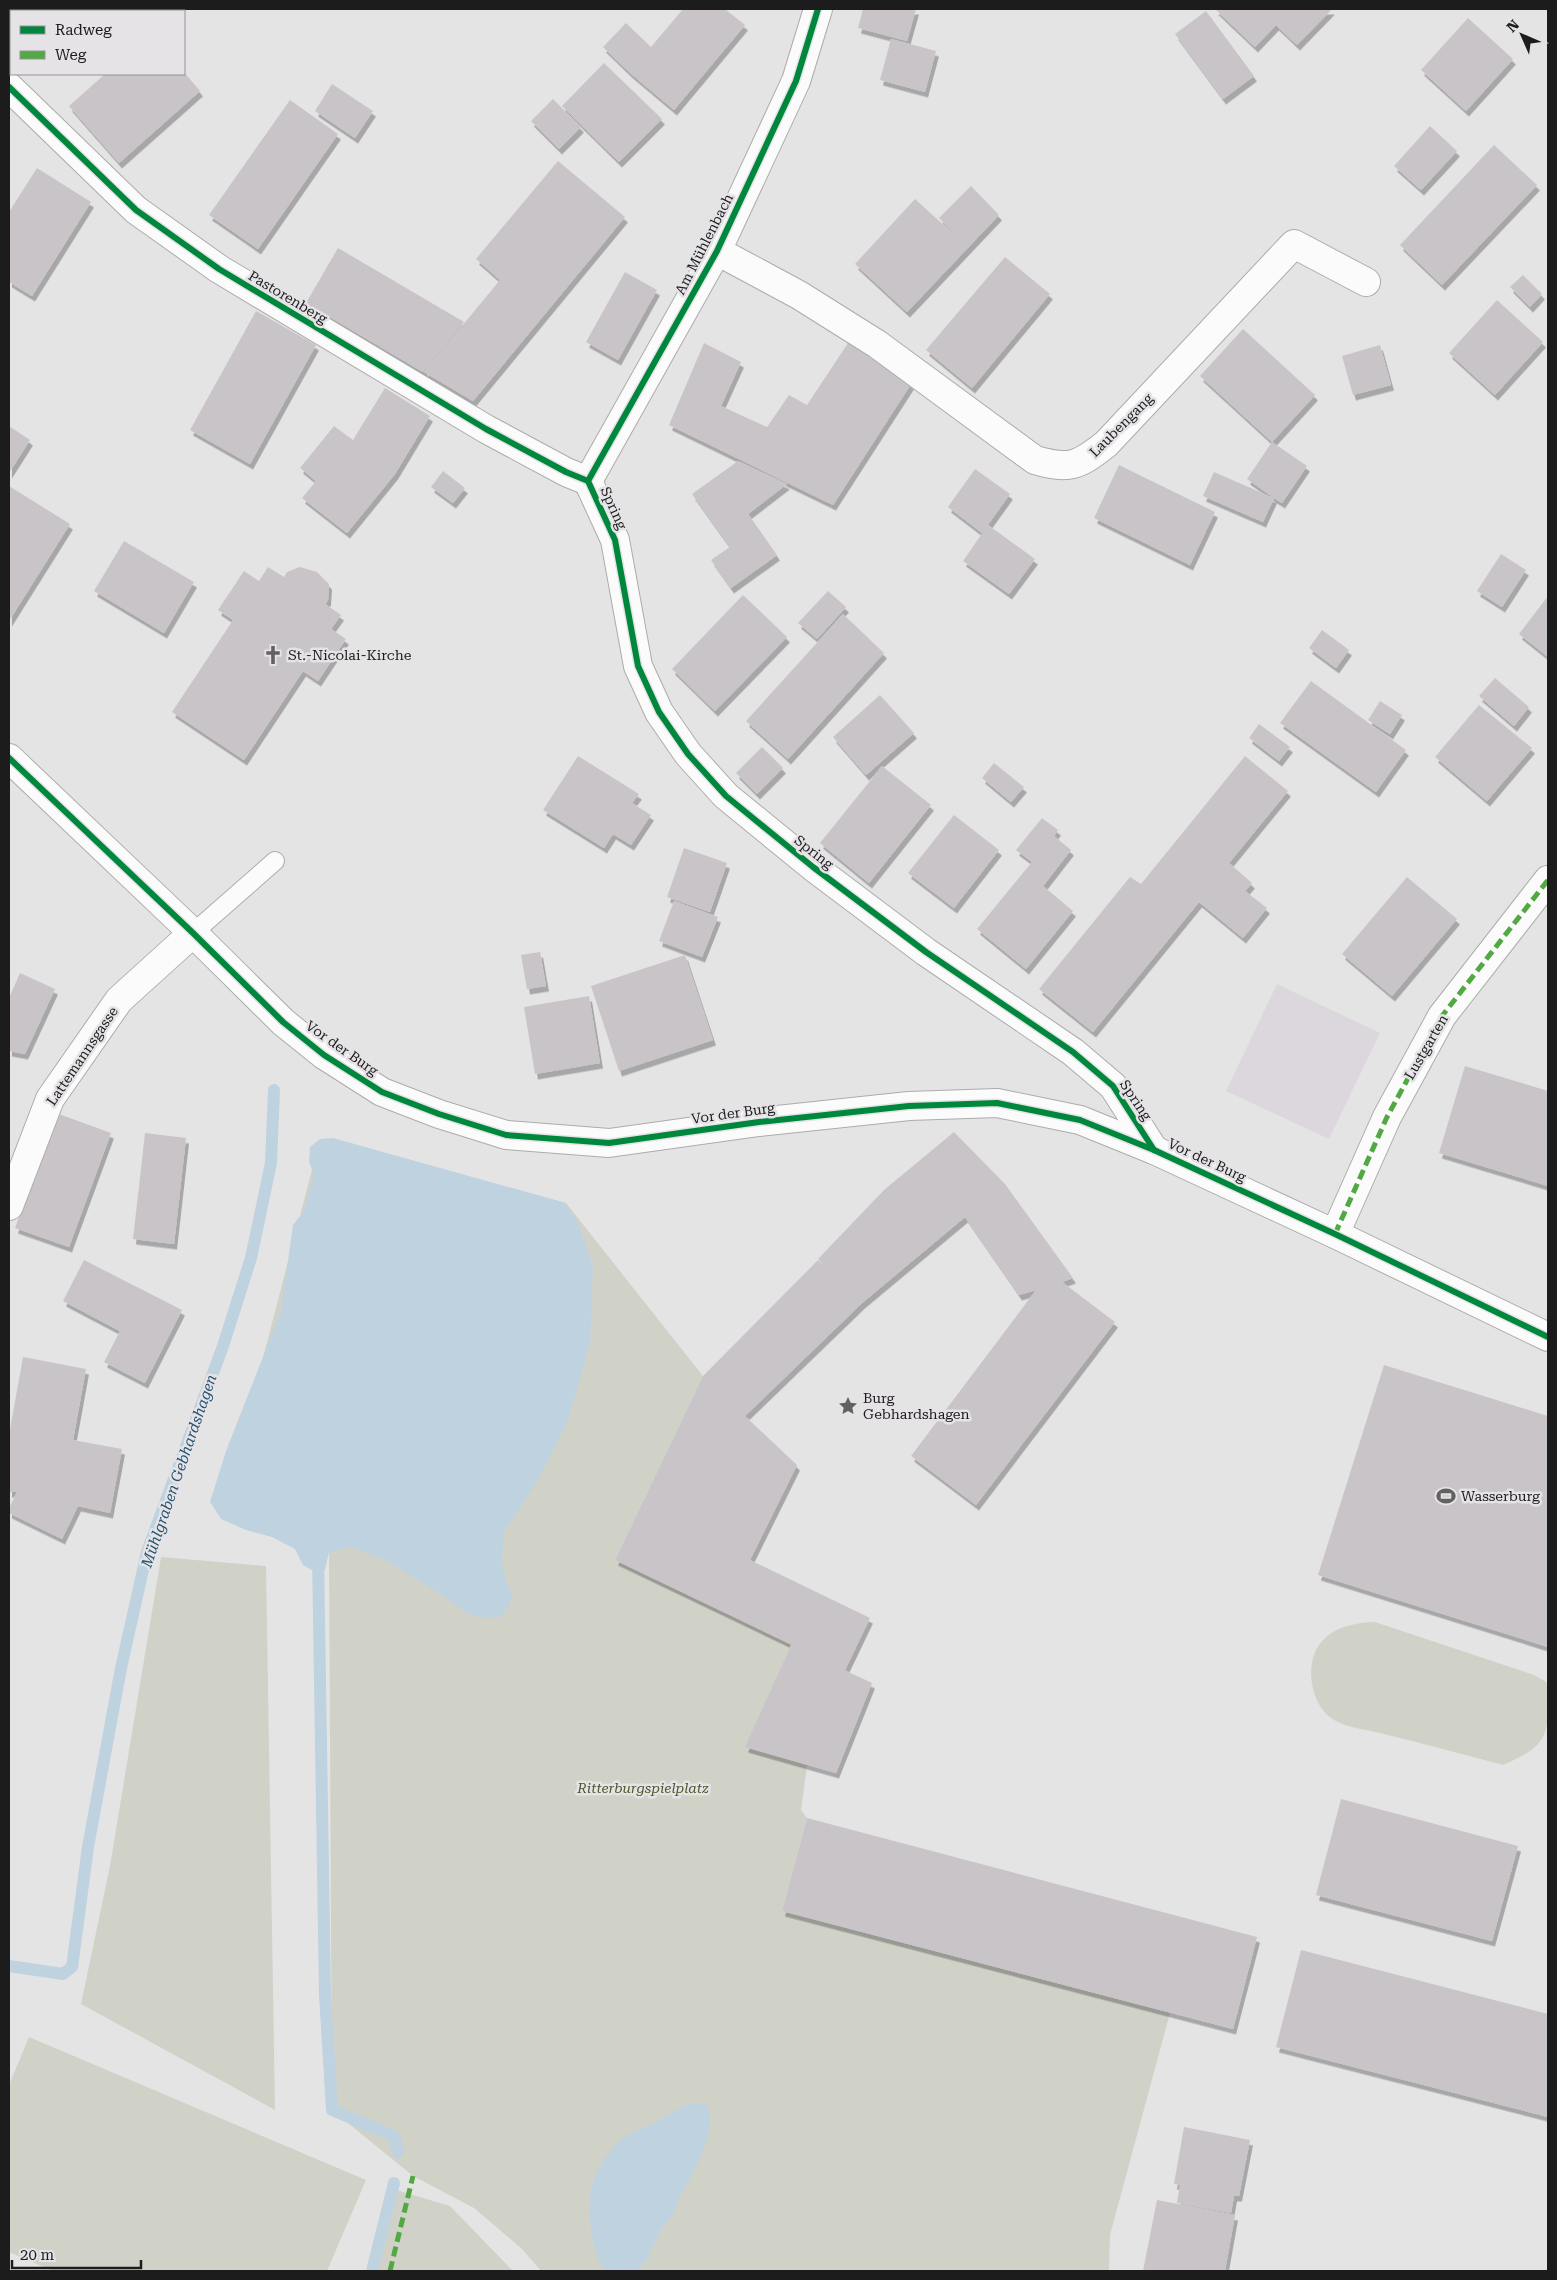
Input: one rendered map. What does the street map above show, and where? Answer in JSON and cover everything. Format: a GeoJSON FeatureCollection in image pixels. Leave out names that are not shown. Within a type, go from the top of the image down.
{"type":"FeatureCollection","features":[{"type":"Feature","properties":{"kind":"street","name":"Am Mühlenbach"},"geometry":{"type":"LineString","coordinates":[[588,480],[717,251],[796,81],[818,9]]}},
{"type":"Feature","properties":{"kind":"street","name":"Pastorenberg"},"geometry":{"type":"LineString","coordinates":[[9,87],[136,210],[219,269],[486,428],[566,472],[588,480]]}},
{"type":"Feature","properties":{"kind":"street","name":"Laubengang"},"geometry":{"type":"LineString","coordinates":[[717,251],[799,295],[877,344],[1035,460],[1057,466],[1084,462],[1106,444],[1294,244],[1366,282]]}},
{"type":"Feature","properties":{"kind":"street","name":"Spring"},"geometry":{"type":"LineString","coordinates":[[588,480],[614,540],[638,666],[659,712],[688,754],[726,796],[813,867],[926,952],[1073,1052],[1113,1086],[1154,1150]]}},
{"type":"Feature","properties":{"kind":"street","name":"Vor der Burg"},"geometry":{"type":"LineString","coordinates":[[9,758],[284,1022],[324,1055],[382,1092],[439,1114],[506,1135],[610,1143],[760,1122],[899,1107],[997,1103],[1080,1120],[1154,1150],[1335,1234],[1548,1337]]}},
{"type":"Feature","properties":{"kind":"street","name":"Lustgarten"},"geometry":{"type":"LineString","coordinates":[[1335,1234],[1387,1117],[1442,1016],[1548,880]]}},
{"type":"Feature","properties":{"kind":"street","name":"Lattemannsgasse"},"geometry":{"type":"LineString","coordinates":[[9,1206],[50,1099],[119,1000],[193,933]]}},
{"type":"Feature","properties":{"kind":"lane"},"geometry":{"type":"LineString","coordinates":[[193,933],[274,861]]}},
{"type":"Feature","properties":{"kind":"shaded area"},"geometry":{"type":"Polygon","coordinates":[[[1277,984],[1380,1033],[1329,1139],[1226,1091],[1277,984]]]}},
{"type":"Feature","properties":{"kind":"green space","name":"Ritterburgspielplatz"},"geometry":{"type":"Polygon","coordinates":[[[320,1139],[566,1203],[703,1376],[615,1560],[791,1645],[746,1747],[807,1765],[801,1810],[807,1818],[782,1911],[1170,2013],[1110,2235],[1109,2271],[541,2271],[522,2249],[474,2208],[413,2176],[332,2110],[329,1552],[221,1519],[320,1139]]]}},
{"type":"Feature","properties":{"kind":"green space"},"geometry":{"type":"Polygon","coordinates":[[[161,1557],[266,1566],[275,2110],[81,2004],[110,1866],[161,1557]]]}},
{"type":"Feature","properties":{"kind":"green space"},"geometry":{"type":"Polygon","coordinates":[[[1375,1622],[1534,1675],[1546,1682],[1548,1686],[1548,1716],[1544,1736],[1530,1751],[1503,1765],[1353,1727],[1328,1716],[1317,1700],[1311,1679],[1311,1669],[1316,1650],[1327,1636],[1341,1628],[1349,1625],[1375,1622]]]}},
{"type":"Feature","properties":{"kind":"green space"},"geometry":{"type":"Polygon","coordinates":[[[29,2037],[366,2180],[327,2271],[53,2271],[9,2252],[9,2085],[29,2037]]]}},
{"type":"Feature","properties":{"kind":"green space"},"geometry":{"type":"Polygon","coordinates":[[[396,2190],[450,2206],[513,2271],[370,2271],[396,2190]]]}},
{"type":"Feature","properties":{"kind":"water"},"geometry":{"type":"Polygon","coordinates":[[[333,1138],[566,1203],[580,1228],[593,1267],[590,1343],[568,1420],[538,1480],[504,1532],[502,1559],[506,1582],[512,1595],[508,1608],[499,1618],[484,1618],[467,1613],[389,1562],[352,1547],[329,1552],[325,1570],[317,1573],[303,1565],[295,1549],[272,1537],[246,1530],[221,1519],[210,1502],[226,1451],[281,1311],[293,1225],[303,1212],[314,1175],[309,1162],[310,1147],[320,1139],[333,1138]]]}},
{"type":"Feature","properties":{"kind":"water"},"geometry":{"type":"Polygon","coordinates":[[[688,2103],[708,2105],[710,2121],[707,2140],[694,2172],[681,2193],[674,2212],[660,2231],[647,2260],[636,2271],[606,2271],[596,2251],[590,2215],[591,2190],[599,2168],[613,2148],[625,2136],[655,2122],[688,2103]]]}},
{"type":"Feature","properties":{"kind":"building"},"geometry":{"type":"Polygon","coordinates":[[[50,9],[102,10],[52,10],[50,9]]]}},
{"type":"Feature","properties":{"kind":"building"},"geometry":{"type":"Polygon","coordinates":[[[683,9],[725,9],[745,25],[674,110],[630,73],[603,47],[626,23],[651,47],[683,9]]]}},
{"type":"Feature","properties":{"kind":"building"},"geometry":{"type":"Polygon","coordinates":[[[863,9],[916,9],[907,41],[858,28],[863,9]]]}},
{"type":"Feature","properties":{"kind":"building"},"geometry":{"type":"Polygon","coordinates":[[[1215,9],[1332,9],[1297,45],[1276,25],[1255,47],[1215,9]]]}},
{"type":"Feature","properties":{"kind":"building"},"geometry":{"type":"Polygon","coordinates":[[[1206,11],[1254,76],[1223,99],[1175,34],[1206,11]]]}},
{"type":"Feature","properties":{"kind":"building"},"geometry":{"type":"Polygon","coordinates":[[[1468,18],[1513,59],[1466,111],[1421,70],[1468,18]]]}},
{"type":"Feature","properties":{"kind":"building"},"geometry":{"type":"Polygon","coordinates":[[[891,39],[936,51],[925,92],[880,80],[891,39]]]}},
{"type":"Feature","properties":{"kind":"building"},"geometry":{"type":"Polygon","coordinates":[[[604,63],[662,119],[619,162],[562,106],[604,63]]]}},
{"type":"Feature","properties":{"kind":"building"},"geometry":{"type":"Polygon","coordinates":[[[185,73],[200,91],[119,163],[69,106],[104,75],[185,75],[185,73]]]}},
{"type":"Feature","properties":{"kind":"building"},"geometry":{"type":"Polygon","coordinates":[[[332,84],[373,111],[355,138],[315,111],[332,84]]]}},
{"type":"Feature","properties":{"kind":"building"},"geometry":{"type":"Polygon","coordinates":[[[553,99],[581,127],[559,149],[531,121],[553,99]]]}},
{"type":"Feature","properties":{"kind":"building"},"geometry":{"type":"Polygon","coordinates":[[[290,100],[338,134],[258,249],[209,215],[290,100]]]}},
{"type":"Feature","properties":{"kind":"building"},"geometry":{"type":"Polygon","coordinates":[[[1430,126],[1457,151],[1421,190],[1394,166],[1430,126]]]}},
{"type":"Feature","properties":{"kind":"building"},"geometry":{"type":"Polygon","coordinates":[[[1494,145],[1537,185],[1442,285],[1400,245],[1494,145]]]}},
{"type":"Feature","properties":{"kind":"building"},"geometry":{"type":"Polygon","coordinates":[[[558,161],[625,217],[473,401],[424,372],[500,280],[476,259],[558,161]]]}},
{"type":"Feature","properties":{"kind":"building"},"geometry":{"type":"Polygon","coordinates":[[[37,168],[91,202],[32,296],[9,282],[9,212],[37,168]]]}},
{"type":"Feature","properties":{"kind":"building"},"geometry":{"type":"Polygon","coordinates":[[[971,186],[999,215],[907,312],[855,264],[915,199],[959,239],[939,218],[971,186]]]}},
{"type":"Feature","properties":{"kind":"building"},"geometry":{"type":"Polygon","coordinates":[[[338,248],[464,322],[423,372],[306,303],[338,248]]]}},
{"type":"Feature","properties":{"kind":"building"},"geometry":{"type":"Polygon","coordinates":[[[1005,257],[1050,294],[972,388],[926,350],[1005,257]]]}},
{"type":"Feature","properties":{"kind":"building"},"geometry":{"type":"Polygon","coordinates":[[[625,272],[657,290],[618,360],[586,342],[625,272]]]}},
{"type":"Feature","properties":{"kind":"building"},"geometry":{"type":"Polygon","coordinates":[[[1523,275],[1542,294],[1530,307],[1510,287],[1523,275]]]}},
{"type":"Feature","properties":{"kind":"building"},"geometry":{"type":"Polygon","coordinates":[[[1497,300],[1543,342],[1495,395],[1449,353],[1497,300]]]}},
{"type":"Feature","properties":{"kind":"building"},"geometry":{"type":"Polygon","coordinates":[[[256,311],[316,345],[250,464],[190,430],[256,311]]]}},
{"type":"Feature","properties":{"kind":"building"},"geometry":{"type":"Polygon","coordinates":[[[1243,329],[1315,395],[1272,442],[1200,376],[1243,329]]]}},
{"type":"Feature","properties":{"kind":"building"},"geometry":{"type":"Polygon","coordinates":[[[704,343],[741,362],[721,406],[767,427],[789,395],[807,405],[848,343],[911,384],[833,505],[669,425],[704,343]]]}},
{"type":"Feature","properties":{"kind":"building"},"geometry":{"type":"Polygon","coordinates":[[[1380,345],[1391,385],[1353,395],[1342,356],[1380,345]]]}},
{"type":"Feature","properties":{"kind":"building"},"geometry":{"type":"Polygon","coordinates":[[[385,388],[430,416],[395,474],[347,533],[302,498],[316,481],[300,468],[334,426],[353,440],[385,388]]]}},
{"type":"Feature","properties":{"kind":"building"},"geometry":{"type":"Polygon","coordinates":[[[9,426],[30,440],[9,473],[9,426]]]}},
{"type":"Feature","properties":{"kind":"building"},"geometry":{"type":"Polygon","coordinates":[[[1272,442],[1307,466],[1282,503],[1247,479],[1272,442]]]}},
{"type":"Feature","properties":{"kind":"building"},"geometry":{"type":"Polygon","coordinates":[[[738,461],[787,484],[748,514],[777,555],[731,588],[711,560],[730,547],[692,494],[738,461]]]}},
{"type":"Feature","properties":{"kind":"building"},"geometry":{"type":"Polygon","coordinates":[[[1119,465],[1215,512],[1190,565],[1094,518],[1119,465]]]}},
{"type":"Feature","properties":{"kind":"building"},"geometry":{"type":"Polygon","coordinates":[[[975,469],[1010,494],[982,533],[948,507],[975,469]]]}},
{"type":"Feature","properties":{"kind":"building"},"geometry":{"type":"Polygon","coordinates":[[[443,471],[465,488],[453,503],[431,487],[443,471]]]}},
{"type":"Feature","properties":{"kind":"building"},"geometry":{"type":"Polygon","coordinates":[[[1214,472],[1274,498],[1263,522],[1203,496],[1214,472]]]}},
{"type":"Feature","properties":{"kind":"building"},"geometry":{"type":"Polygon","coordinates":[[[9,486],[70,524],[9,621],[9,486]]]}},
{"type":"Feature","properties":{"kind":"building"},"geometry":{"type":"Polygon","coordinates":[[[988,525],[1035,559],[1009,594],[963,561],[988,525]]]}},
{"type":"Feature","properties":{"kind":"building"},"geometry":{"type":"Polygon","coordinates":[[[124,541],[194,582],[164,633],[94,591],[124,541]]]}},
{"type":"Feature","properties":{"kind":"building"},"geometry":{"type":"Polygon","coordinates":[[[1501,554],[1526,570],[1502,607],[1477,591],[1501,554]]]}},
{"type":"Feature","properties":{"kind":"building","name":"St.-Nicolai-Kirche"},"geometry":{"type":"Polygon","coordinates":[[[268,567],[284,577],[287,572],[300,567],[317,572],[329,584],[328,600],[325,604],[341,615],[331,629],[346,639],[318,681],[303,671],[244,760],[172,712],[233,620],[218,610],[244,571],[259,581],[268,567]]]}},
{"type":"Feature","properties":{"kind":"building"},"geometry":{"type":"Polygon","coordinates":[[[828,591],[846,607],[817,639],[798,623],[828,591]]]}},
{"type":"Feature","properties":{"kind":"building"},"geometry":{"type":"Polygon","coordinates":[[[743,595],[787,637],[715,711],[672,669],[743,595]]]}},
{"type":"Feature","properties":{"kind":"building"},"geometry":{"type":"Polygon","coordinates":[[[1548,596],[1548,657],[1519,634],[1548,596]]]}},
{"type":"Feature","properties":{"kind":"building"},"geometry":{"type":"Polygon","coordinates":[[[843,614],[884,653],[788,759],[746,721],[843,614]]]}},
{"type":"Feature","properties":{"kind":"building"},"geometry":{"type":"Polygon","coordinates":[[[1322,630],[1349,650],[1336,668],[1309,648],[1322,630]]]}},
{"type":"Feature","properties":{"kind":"building"},"geometry":{"type":"Polygon","coordinates":[[[1495,678],[1529,707],[1514,726],[1479,696],[1495,678]]]}},
{"type":"Feature","properties":{"kind":"building"},"geometry":{"type":"Polygon","coordinates":[[[1311,681],[1406,750],[1376,792],[1280,723],[1311,681]]]}},
{"type":"Feature","properties":{"kind":"building"},"geometry":{"type":"Polygon","coordinates":[[[880,695],[914,733],[866,775],[833,737],[880,695]]]}},
{"type":"Feature","properties":{"kind":"building"},"geometry":{"type":"Polygon","coordinates":[[[1380,701],[1402,715],[1390,734],[1368,720],[1380,701]]]}},
{"type":"Feature","properties":{"kind":"building"},"geometry":{"type":"Polygon","coordinates":[[[1479,705],[1532,748],[1487,801],[1435,757],[1479,705]]]}},
{"type":"Feature","properties":{"kind":"building"},"geometry":{"type":"Polygon","coordinates":[[[1259,724],[1290,747],[1279,761],[1249,738],[1259,724]]]}},
{"type":"Feature","properties":{"kind":"building"},"geometry":{"type":"Polygon","coordinates":[[[762,747],[783,768],[757,794],[736,773],[762,747]]]}},
{"type":"Feature","properties":{"kind":"building"},"geometry":{"type":"Polygon","coordinates":[[[578,756],[639,794],[632,803],[651,815],[631,845],[613,834],[604,848],[543,810],[578,756]]]}},
{"type":"Feature","properties":{"kind":"building"},"geometry":{"type":"Polygon","coordinates":[[[1245,756],[1288,791],[1229,863],[1252,883],[1245,891],[1267,908],[1243,938],[1199,902],[1093,1032],[1039,989],[1130,877],[1141,884],[1245,756]]]}},
{"type":"Feature","properties":{"kind":"building"},"geometry":{"type":"Polygon","coordinates":[[[994,763],[1024,787],[1011,802],[982,778],[994,763]]]}},
{"type":"Feature","properties":{"kind":"building"},"geometry":{"type":"Polygon","coordinates":[[[882,766],[931,805],[869,883],[820,843],[882,766]]]}},
{"type":"Feature","properties":{"kind":"building"},"geometry":{"type":"Polygon","coordinates":[[[954,815],[999,850],[954,908],[908,873],[954,815]]]}},
{"type":"Feature","properties":{"kind":"building"},"geometry":{"type":"Polygon","coordinates":[[[1042,818],[1058,830],[1054,836],[1071,850],[1043,886],[1073,911],[1026,969],[977,929],[1032,862],[1016,850],[1042,818]]]}},
{"type":"Feature","properties":{"kind":"building"},"geometry":{"type":"Polygon","coordinates":[[[684,848],[727,863],[710,912],[667,897],[684,848]]]}},
{"type":"Feature","properties":{"kind":"building"},"geometry":{"type":"Polygon","coordinates":[[[1407,877],[1457,919],[1392,996],[1342,954],[1407,877]]]}},
{"type":"Feature","properties":{"kind":"building"},"geometry":{"type":"Polygon","coordinates":[[[674,901],[718,917],[702,957],[659,941],[674,901]]]}},
{"type":"Feature","properties":{"kind":"building"},"geometry":{"type":"Polygon","coordinates":[[[540,952],[546,986],[527,989],[521,955],[540,952]]]}},
{"type":"Feature","properties":{"kind":"building"},"geometry":{"type":"Polygon","coordinates":[[[685,955],[713,1040],[619,1071],[591,986],[685,955]]]}},
{"type":"Feature","properties":{"kind":"building"},"geometry":{"type":"Polygon","coordinates":[[[20,973],[55,989],[25,1054],[9,1051],[9,998],[20,973]]]}},
{"type":"Feature","properties":{"kind":"building"},"geometry":{"type":"Polygon","coordinates":[[[589,996],[600,1063],[535,1074],[524,1007],[589,996]]]}},
{"type":"Feature","properties":{"kind":"building"},"geometry":{"type":"Polygon","coordinates":[[[1465,1066],[1548,1091],[1548,1186],[1439,1153],[1465,1066]]]}},
{"type":"Feature","properties":{"kind":"building"},"geometry":{"type":"Polygon","coordinates":[[[56,1113],[111,1133],[69,1247],[15,1228],[56,1113]]]}},
{"type":"Feature","properties":{"kind":"building"},"geometry":{"type":"Polygon","coordinates":[[[954,1132],[1005,1184],[1073,1278],[1062,1282],[1115,1322],[976,1505],[911,1456],[1036,1290],[1019,1295],[965,1217],[862,1303],[745,1416],[797,1465],[750,1560],[870,1618],[845,1670],[615,1560],[703,1376],[818,1260],[828,1270],[818,1259],[884,1190],[954,1132]]]}},
{"type":"Feature","properties":{"kind":"building"},"geometry":{"type":"Polygon","coordinates":[[[145,1133],[186,1138],[174,1244],[133,1239],[145,1133]]]}},
{"type":"Feature","properties":{"kind":"building"},"geometry":{"type":"Polygon","coordinates":[[[84,1260],[182,1310],[145,1383],[104,1362],[120,1331],[63,1301],[84,1260]]]}},
{"type":"Feature","properties":{"kind":"building"},"geometry":{"type":"Polygon","coordinates":[[[23,1357],[86,1369],[73,1440],[122,1449],[110,1513],[78,1506],[62,1539],[9,1513],[9,1508],[17,1492],[9,1492],[9,1435],[23,1357]]]}},
{"type":"Feature","properties":{"kind":"building","name":"Wasserburg"},"geometry":{"type":"Polygon","coordinates":[[[1384,1365],[1548,1416],[1548,1647],[1318,1575],[1384,1365]]]}},
{"type":"Feature","properties":{"kind":"building"},"geometry":{"type":"Polygon","coordinates":[[[791,1645],[872,1683],[836,1773],[745,1747],[791,1645]]]}},
{"type":"Feature","properties":{"kind":"building"},"geometry":{"type":"Polygon","coordinates":[[[1341,1799],[1518,1846],[1492,1941],[1316,1895],[1341,1799]]]}},
{"type":"Feature","properties":{"kind":"building"},"geometry":{"type":"Polygon","coordinates":[[[807,1818],[1257,1937],[1233,2029],[782,1911],[807,1818]]]}},
{"type":"Feature","properties":{"kind":"building"},"geometry":{"type":"Polygon","coordinates":[[[1301,1950],[1548,2014],[1548,2117],[1276,2047],[1301,1950]]]}},
{"type":"Feature","properties":{"kind":"building"},"geometry":{"type":"Polygon","coordinates":[[[1184,2127],[1250,2140],[1239,2196],[1234,2196],[1231,2213],[1177,2203],[1180,2185],[1174,2184],[1184,2127]]]}},
{"type":"Feature","properties":{"kind":"building"},"geometry":{"type":"Polygon","coordinates":[[[1157,2200],[1235,2215],[1225,2271],[1143,2271],[1157,2200]]]}},
{"type":"Feature","properties":{"kind":"waterway","name":"Mühlgraben Gebhardshagen"},"geometry":{"type":"LineString","coordinates":[[9,1966],[63,1974],[72,1967],[88,1847],[121,1668],[147,1552],[223,1346],[251,1258],[271,1163],[274,1090]]}},
{"type":"Feature","properties":{"kind":"waterway"},"geometry":{"type":"LineString","coordinates":[[318,1556],[325,1995],[332,2110],[394,2136],[398,2152]]}},
{"type":"Feature","properties":{"kind":"waterway"},"geometry":{"type":"LineString","coordinates":[[372,2271],[394,2183]]}},
{"type":"Feature","properties":{"kind":"marked path"},"geometry":{"type":"LineString","coordinates":[[1335,1234],[1387,1117],[1442,1016],[1548,880]]}},
{"type":"Feature","properties":{"kind":"marked path"},"geometry":{"type":"LineString","coordinates":[[390,2271],[413,2176]]}},
{"type":"Feature","properties":{"kind":"cycle path"},"geometry":{"type":"LineString","coordinates":[[588,481],[717,251],[796,81],[818,9]]}},
{"type":"Feature","properties":{"kind":"cycle path"},"geometry":{"type":"LineString","coordinates":[[9,87],[136,210],[219,269],[486,429],[566,472],[588,481]]}},
{"type":"Feature","properties":{"kind":"cycle path"},"geometry":{"type":"LineString","coordinates":[[588,481],[615,540],[638,666],[659,712],[688,754],[726,796],[813,867],[926,952],[1073,1052],[1113,1086],[1154,1150]]}},
{"type":"Feature","properties":{"kind":"cycle path"},"geometry":{"type":"LineString","coordinates":[[9,758],[193,933],[283,1022],[324,1055],[382,1092],[439,1114],[506,1135],[609,1143],[759,1122],[909,1106],[997,1103],[1080,1120],[1154,1150],[1335,1234],[1548,1337]]}},
{"type":"Feature","properties":{"kind":"place","name":"St.-Nicolai-Kirche"},"geometry":{"type":"Point","coordinates":[273,655]}},
{"type":"Feature","properties":{"kind":"place","name":"Burg Gebhardshagen"},"geometry":{"type":"Point","coordinates":[848,1406]}},
{"type":"Feature","properties":{"kind":"place","name":"Wasserburg"},"geometry":{"type":"Point","coordinates":[1446,1496]}}]}
